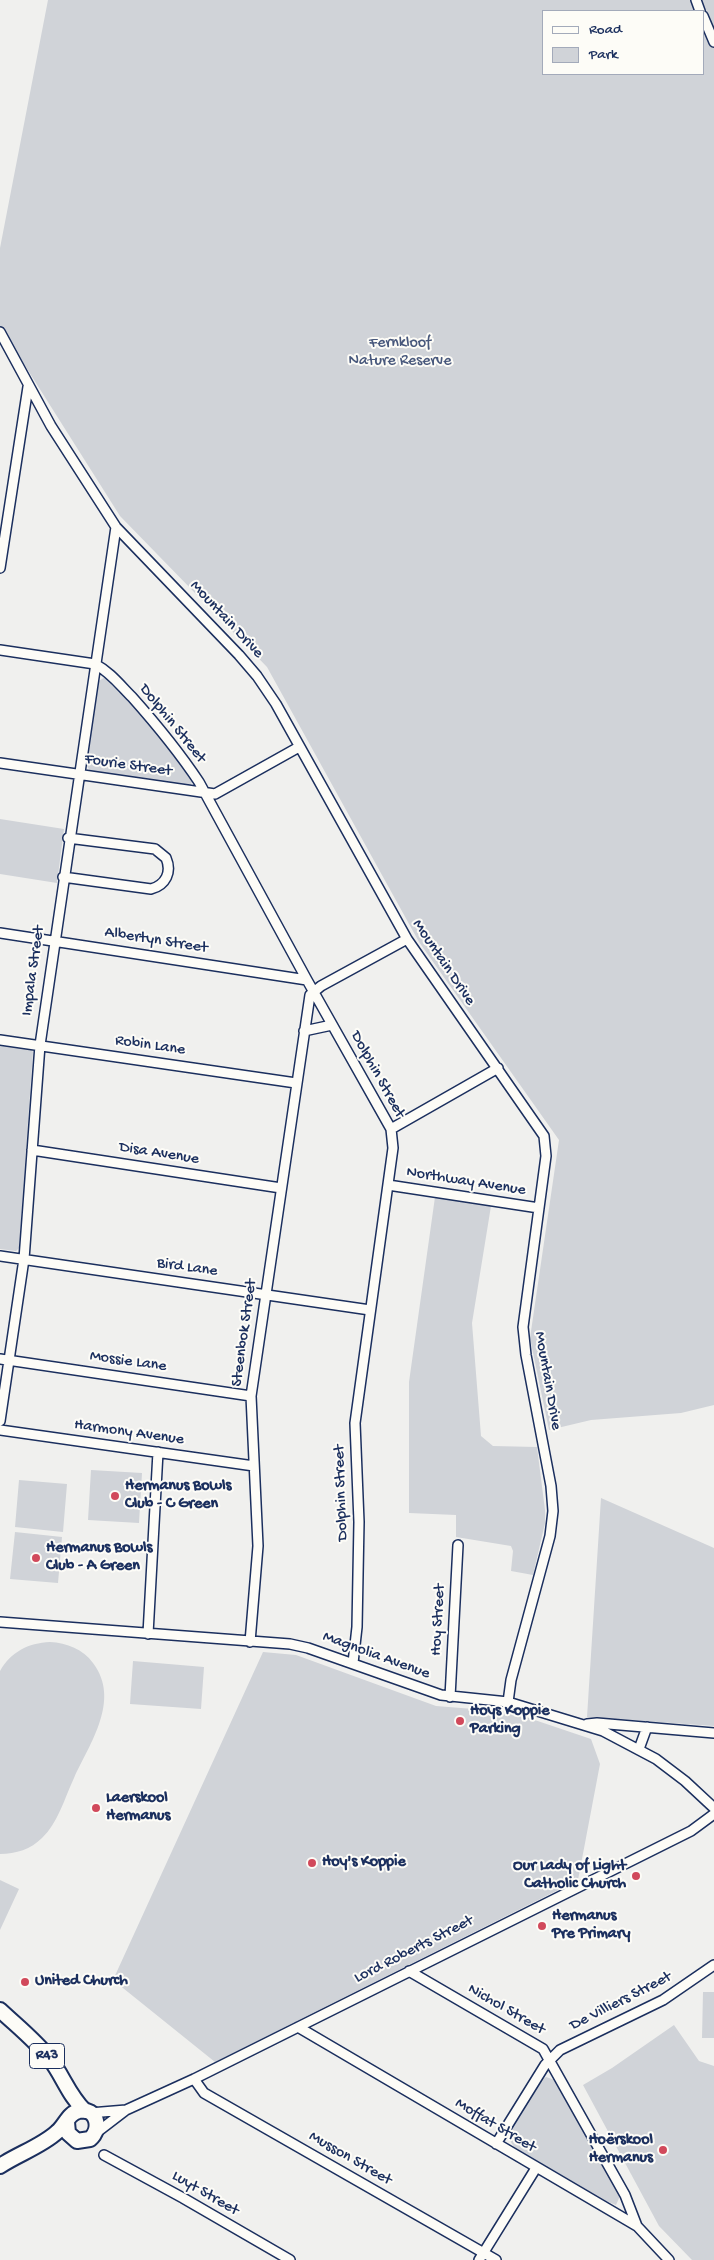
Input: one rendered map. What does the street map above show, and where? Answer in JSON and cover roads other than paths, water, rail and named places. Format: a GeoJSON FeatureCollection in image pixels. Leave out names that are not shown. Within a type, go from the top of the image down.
{"type":"FeatureCollection","features":[{"type":"Feature","properties":{"kind":"main road","name":"R43"},"geometry":{"type":"LineString","coordinates":[[0,2010],[43,2052],[57,2070],[73,2098],[97,2121],[96,2133]]}},
{"type":"Feature","properties":{"kind":"main road","name":"R43"},"geometry":{"type":"LineString","coordinates":[[0,2019],[30,2046],[47,2065],[63,2093],[68,2120],[67,2130],[74,2140]]}},
{"type":"Feature","properties":{"kind":"main road","name":"Lord Roberts Street"},"geometry":{"type":"LineString","coordinates":[[0,2166],[49,2138],[75,2112],[88,2112]]}},
{"type":"Feature","properties":{"kind":"main road","name":"Lord Roberts Street"},"geometry":{"type":"LineString","coordinates":[[0,2176],[48,2147],[64,2140],[86,2141],[96,2133]]}},
{"type":"Feature","properties":{"kind":"street"},"geometry":{"type":"LineString","coordinates":[[704,18],[714,42]]}},
{"type":"Feature","properties":{"kind":"street","name":"Mountain Drive"},"geometry":{"type":"LineString","coordinates":[[0,332],[28,387],[116,527],[257,676],[407,938],[544,1136],[546,1156],[525,1303],[523,1337],[551,1486],[553,1511],[550,1536],[508,1702]]}},
{"type":"Feature","properties":{"kind":"street"},"geometry":{"type":"LineString","coordinates":[[0,568],[28,387]]}},
{"type":"Feature","properties":{"kind":"street","name":"Impala Street"},"geometry":{"type":"LineString","coordinates":[[0,1421],[4,1359],[24,1259],[40,1045],[53,941],[116,527]]}},
{"type":"Feature","properties":{"kind":"street"},"geometry":{"type":"LineString","coordinates":[[0,650],[95,664]]}},
{"type":"Feature","properties":{"kind":"street","name":"Dolphin Street"},"geometry":{"type":"LineString","coordinates":[[95,664],[106,670],[151,718],[180,754],[204,793],[306,980],[391,1129],[393,1148],[355,1423],[359,1522],[353,1663]]}},
{"type":"Feature","properties":{"kind":"street","name":"Fourie Street"},"geometry":{"type":"LineString","coordinates":[[0,763],[215,794],[299,747]]}},
{"type":"Feature","properties":{"kind":"street"},"geometry":{"type":"LineString","coordinates":[[63,878],[151,889],[162,883],[168,872],[166,858],[155,849],[68,838]]}},
{"type":"Feature","properties":{"kind":"street","name":"Albertyn Street"},"geometry":{"type":"LineString","coordinates":[[0,933],[306,980]]}},
{"type":"Feature","properties":{"kind":"street"},"geometry":{"type":"LineString","coordinates":[[313,992],[407,938]]}},
{"type":"Feature","properties":{"kind":"street","name":"Steenbok Street"},"geometry":{"type":"LineString","coordinates":[[250,1642],[258,1546],[251,1396],[296,1083],[310,995],[313,992]]}},
{"type":"Feature","properties":{"kind":"street"},"geometry":{"type":"LineString","coordinates":[[304,1032],[332,1025]]}},
{"type":"Feature","properties":{"kind":"street","name":"Robin Lane"},"geometry":{"type":"LineString","coordinates":[[0,1040],[296,1083]]}},
{"type":"Feature","properties":{"kind":"street"},"geometry":{"type":"LineString","coordinates":[[391,1129],[498,1068]]}},
{"type":"Feature","properties":{"kind":"street","name":"Disa Avenue"},"geometry":{"type":"LineString","coordinates":[[32,1150],[281,1188]]}},
{"type":"Feature","properties":{"kind":"street","name":"Northway Avenue"},"geometry":{"type":"LineString","coordinates":[[388,1186],[539,1208]]}},
{"type":"Feature","properties":{"kind":"street","name":"Bird Lane"},"geometry":{"type":"LineString","coordinates":[[0,1256],[370,1310]]}},
{"type":"Feature","properties":{"kind":"street","name":"Mossie Lane"},"geometry":{"type":"LineString","coordinates":[[4,1359],[251,1396]]}},
{"type":"Feature","properties":{"kind":"street","name":"Harmony Avenue"},"geometry":{"type":"LineString","coordinates":[[0,1430],[254,1466]]}},
{"type":"Feature","properties":{"kind":"street"},"geometry":{"type":"LineString","coordinates":[[148,1634],[158,1452]]}},
{"type":"Feature","properties":{"kind":"street","name":"Hoy Street"},"geometry":{"type":"LineString","coordinates":[[450,1697],[458,1545]]}},
{"type":"Feature","properties":{"kind":"street","name":"Magnolia Avenue"},"geometry":{"type":"LineString","coordinates":[[0,1622],[308,1648],[450,1697],[508,1702],[584,1724],[639,1749],[672,1770],[714,1808]]}},
{"type":"Feature","properties":{"kind":"street"},"geometry":{"type":"LineString","coordinates":[[584,1724],[598,1723],[714,1733]]}},
{"type":"Feature","properties":{"kind":"street"},"geometry":{"type":"LineString","coordinates":[[639,1749],[647,1727]]}},
{"type":"Feature","properties":{"kind":"street","name":"Lord Roberts Street"},"geometry":{"type":"LineString","coordinates":[[96,2133],[126,2110],[298,2028],[691,1831],[714,1814]]}},
{"type":"Feature","properties":{"kind":"street","name":"De Villiers Street"},"geometry":{"type":"LineString","coordinates":[[496,2144],[549,2059],[560,2050],[663,2000],[714,1965]]}},
{"type":"Feature","properties":{"kind":"street","name":"Nichol Street"},"geometry":{"type":"LineString","coordinates":[[409,1972],[543,2049],[625,2195],[637,2226]]}},
{"type":"Feature","properties":{"kind":"street","name":"Moffat Street"},"geometry":{"type":"LineString","coordinates":[[298,2028],[637,2226],[669,2260]]}},
{"type":"Feature","properties":{"kind":"street","name":"Musson Street"},"geometry":{"type":"LineString","coordinates":[[194,2079],[204,2093],[481,2257],[496,2260]]}},
{"type":"Feature","properties":{"kind":"street","name":"Lord Roberts Street"},"geometry":{"type":"LineString","coordinates":[[88,2112],[105,2113],[126,2110]]}},
{"type":"Feature","properties":{"kind":"street","name":"Luyt Street"},"geometry":{"type":"LineString","coordinates":[[104,2155],[290,2260]]}},
{"type":"Feature","properties":{"kind":"street"},"geometry":{"type":"LineString","coordinates":[[481,2257],[536,2168]]}},
{"type":"Feature","properties":{"kind":"place","name":"Hermanus Bowls Club - C Green"},"geometry":{"type":"Point","coordinates":[115,1496]}},
{"type":"Feature","properties":{"kind":"place","name":"Hermanus Bowls Club - A Green"},"geometry":{"type":"Point","coordinates":[36,1558]}},
{"type":"Feature","properties":{"kind":"place","name":"Hoys Koppie Parking"},"geometry":{"type":"Point","coordinates":[460,1721]}},
{"type":"Feature","properties":{"kind":"place","name":"Laerskool Hermanus"},"geometry":{"type":"Point","coordinates":[96,1808]}},
{"type":"Feature","properties":{"kind":"place","name":"Hoy's Koppie"},"geometry":{"type":"Point","coordinates":[312,1863]}},
{"type":"Feature","properties":{"kind":"place","name":"Our Lady of Light Catholic Church"},"geometry":{"type":"Point","coordinates":[636,1876]}},
{"type":"Feature","properties":{"kind":"place","name":"Hermanus Pre Primary"},"geometry":{"type":"Point","coordinates":[542,1926]}},
{"type":"Feature","properties":{"kind":"place","name":"United Church"},"geometry":{"type":"Point","coordinates":[25,1982]}},
{"type":"Feature","properties":{"kind":"place","name":"Hoërskool Hermanus"},"geometry":{"type":"Point","coordinates":[663,2150]}},
{"type":"Feature","properties":{"kind":"park label","name":"Fernkloof Nature Reserve"},"geometry":{"type":"Point","coordinates":[400,353]}}]}
